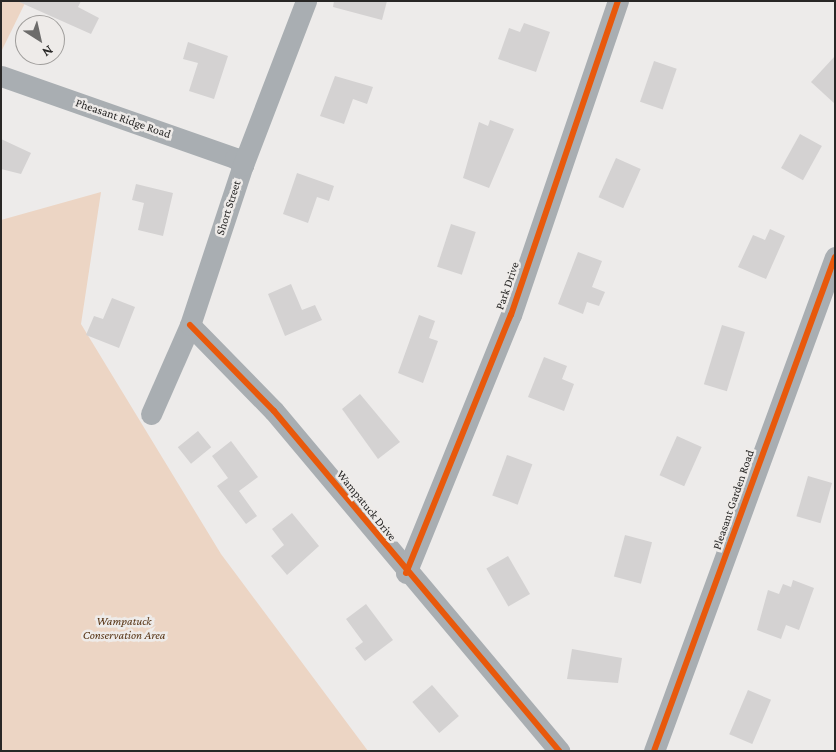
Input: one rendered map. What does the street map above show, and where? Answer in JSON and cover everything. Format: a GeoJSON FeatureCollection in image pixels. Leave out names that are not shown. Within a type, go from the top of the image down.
{"type":"FeatureCollection","features":[{"type":"Feature","properties":{"kind":"street","name":"Short Street"},"geometry":{"type":"LineString","coordinates":[[151,414],[190,326],[243,165],[306,1]]}},
{"type":"Feature","properties":{"kind":"street","name":"Park Drive"},"geometry":{"type":"LineString","coordinates":[[406,574],[510,315],[618,1]]}},
{"type":"Feature","properties":{"kind":"street","name":"Pheasant Ridge Road"},"geometry":{"type":"LineString","coordinates":[[1,76],[235,158],[243,165]]}},
{"type":"Feature","properties":{"kind":"street","name":"Pleasant Garden Road"},"geometry":{"type":"LineString","coordinates":[[654,751],[835,257]]}},
{"type":"Feature","properties":{"kind":"street","name":"Wampatuck Drive"},"geometry":{"type":"LineString","coordinates":[[190,326],[274,411],[406,574],[559,751]]}},
{"type":"Feature","properties":{"kind":"green space"},"geometry":{"type":"Polygon","coordinates":[[[1,1],[26,1],[19,15],[15,15],[15,23],[1,52],[1,1]]]}},
{"type":"Feature","properties":{"kind":"green space","name":"Wampatuck Conservation Area"},"geometry":{"type":"Polygon","coordinates":[[[101,192],[81,324],[221,554],[368,751],[1,751],[1,220],[101,192]]]}},
{"type":"Feature","properties":{"kind":"building"},"geometry":{"type":"Polygon","coordinates":[[[17,1],[81,1],[78,7],[99,18],[91,34],[65,22],[65,15],[48,15],[17,1]]]}},
{"type":"Feature","properties":{"kind":"building"},"geometry":{"type":"Polygon","coordinates":[[[334,1],[387,1],[382,20],[333,7],[334,1]]]}},
{"type":"Feature","properties":{"kind":"building"},"geometry":{"type":"Polygon","coordinates":[[[524,23],[550,32],[536,72],[498,59],[509,28],[520,32],[524,23]]]}},
{"type":"Feature","properties":{"kind":"building"},"geometry":{"type":"Polygon","coordinates":[[[188,42],[228,56],[214,99],[189,91],[198,63],[183,59],[188,42]]]}},
{"type":"Feature","properties":{"kind":"building"},"geometry":{"type":"Polygon","coordinates":[[[835,56],[835,104],[811,82],[835,56]]]}},
{"type":"Feature","properties":{"kind":"building"},"geometry":{"type":"Polygon","coordinates":[[[654,61],[677,69],[663,109],[640,102],[654,61]]]}},
{"type":"Feature","properties":{"kind":"building"},"geometry":{"type":"Polygon","coordinates":[[[335,76],[373,87],[367,104],[353,99],[344,124],[320,116],[335,76]]]}},
{"type":"Feature","properties":{"kind":"building"},"geometry":{"type":"Polygon","coordinates":[[[490,120],[514,129],[489,188],[463,178],[479,122],[488,126],[490,120]]]}},
{"type":"Feature","properties":{"kind":"building"},"geometry":{"type":"Polygon","coordinates":[[[800,134],[822,146],[803,180],[781,168],[800,134]]]}},
{"type":"Feature","properties":{"kind":"building"},"geometry":{"type":"Polygon","coordinates":[[[1,139],[31,153],[21,174],[1,169],[1,139]]]}},
{"type":"Feature","properties":{"kind":"building"},"geometry":{"type":"Polygon","coordinates":[[[616,158],[641,169],[623,208],[599,197],[616,158]]]}},
{"type":"Feature","properties":{"kind":"building"},"geometry":{"type":"Polygon","coordinates":[[[297,173],[334,186],[329,201],[317,197],[308,223],[283,214],[297,173]]]}},
{"type":"Feature","properties":{"kind":"building"},"geometry":{"type":"Polygon","coordinates":[[[136,184],[173,193],[163,236],[138,230],[144,203],[132,200],[136,184]]]}},
{"type":"Feature","properties":{"kind":"building"},"geometry":{"type":"Polygon","coordinates":[[[451,224],[476,232],[462,275],[437,267],[451,224]]]}},
{"type":"Feature","properties":{"kind":"building"},"geometry":{"type":"Polygon","coordinates":[[[770,229],[785,236],[766,279],[738,267],[753,235],[765,240],[770,229]]]}},
{"type":"Feature","properties":{"kind":"building"},"geometry":{"type":"Polygon","coordinates":[[[578,252],[602,261],[592,287],[605,292],[599,306],[587,302],[583,314],[558,304],[578,252]]]}},
{"type":"Feature","properties":{"kind":"building"},"geometry":{"type":"Polygon","coordinates":[[[291,284],[302,310],[315,305],[322,320],[285,336],[268,294],[291,284]]]}},
{"type":"Feature","properties":{"kind":"building"},"geometry":{"type":"Polygon","coordinates":[[[112,298],[135,307],[119,348],[86,335],[94,316],[103,319],[112,298]]]}},
{"type":"Feature","properties":{"kind":"building"},"geometry":{"type":"Polygon","coordinates":[[[419,315],[435,321],[429,338],[438,341],[423,383],[398,373],[419,315]]]}},
{"type":"Feature","properties":{"kind":"building"},"geometry":{"type":"Polygon","coordinates":[[[722,325],[745,332],[727,391],[704,384],[722,325]]]}},
{"type":"Feature","properties":{"kind":"building"},"geometry":{"type":"Polygon","coordinates":[[[544,357],[567,366],[562,379],[574,384],[564,411],[528,397],[544,357]]]}},
{"type":"Feature","properties":{"kind":"building"},"geometry":{"type":"Polygon","coordinates":[[[360,394],[400,442],[378,459],[342,409],[360,394]]]}},
{"type":"Feature","properties":{"kind":"building"},"geometry":{"type":"Polygon","coordinates":[[[198,431],[211,447],[191,464],[178,447],[198,431]]]}},
{"type":"Feature","properties":{"kind":"building"},"geometry":{"type":"Polygon","coordinates":[[[677,436],[702,447],[684,486],[660,475],[677,436]]]}},
{"type":"Feature","properties":{"kind":"building"},"geometry":{"type":"Polygon","coordinates":[[[231,441],[258,477],[239,491],[257,516],[246,524],[217,486],[228,478],[212,456],[231,441]]]}},
{"type":"Feature","properties":{"kind":"building"},"geometry":{"type":"Polygon","coordinates":[[[507,455],[532,464],[518,505],[492,495],[507,455]]]}},
{"type":"Feature","properties":{"kind":"building"},"geometry":{"type":"Polygon","coordinates":[[[808,476],[832,483],[820,523],[796,516],[808,476]]]}},
{"type":"Feature","properties":{"kind":"building"},"geometry":{"type":"Polygon","coordinates":[[[292,513],[319,546],[287,575],[271,556],[284,545],[272,529],[292,513]]]}},
{"type":"Feature","properties":{"kind":"building"},"geometry":{"type":"Polygon","coordinates":[[[625,535],[652,542],[641,584],[614,577],[625,535]]]}},
{"type":"Feature","properties":{"kind":"building"},"geometry":{"type":"Polygon","coordinates":[[[508,556],[530,594],[508,607],[486,568],[508,556]]]}},
{"type":"Feature","properties":{"kind":"building"},"geometry":{"type":"Polygon","coordinates":[[[793,580],[814,588],[799,630],[786,625],[781,639],[757,630],[768,590],[779,594],[783,584],[791,587],[793,580]]]}},
{"type":"Feature","properties":{"kind":"building"},"geometry":{"type":"Polygon","coordinates":[[[366,604],[393,640],[365,661],[355,648],[363,642],[346,619],[366,604]]]}},
{"type":"Feature","properties":{"kind":"building"},"geometry":{"type":"Polygon","coordinates":[[[572,649],[622,658],[618,683],[567,679],[572,649]]]}},
{"type":"Feature","properties":{"kind":"building"},"geometry":{"type":"Polygon","coordinates":[[[432,685],[459,716],[439,733],[412,702],[432,685]]]}},
{"type":"Feature","properties":{"kind":"building"},"geometry":{"type":"Polygon","coordinates":[[[748,690],[771,700],[752,744],[729,734],[748,690]]]}},
{"type":"Feature","properties":{"kind":"cycle path"},"geometry":{"type":"LineString","coordinates":[[406,573],[511,315],[618,1]]}},
{"type":"Feature","properties":{"kind":"cycle path"},"geometry":{"type":"LineString","coordinates":[[654,751],[835,257]]}},
{"type":"Feature","properties":{"kind":"cycle path"},"geometry":{"type":"LineString","coordinates":[[190,325],[274,411],[559,751]]}}]}
